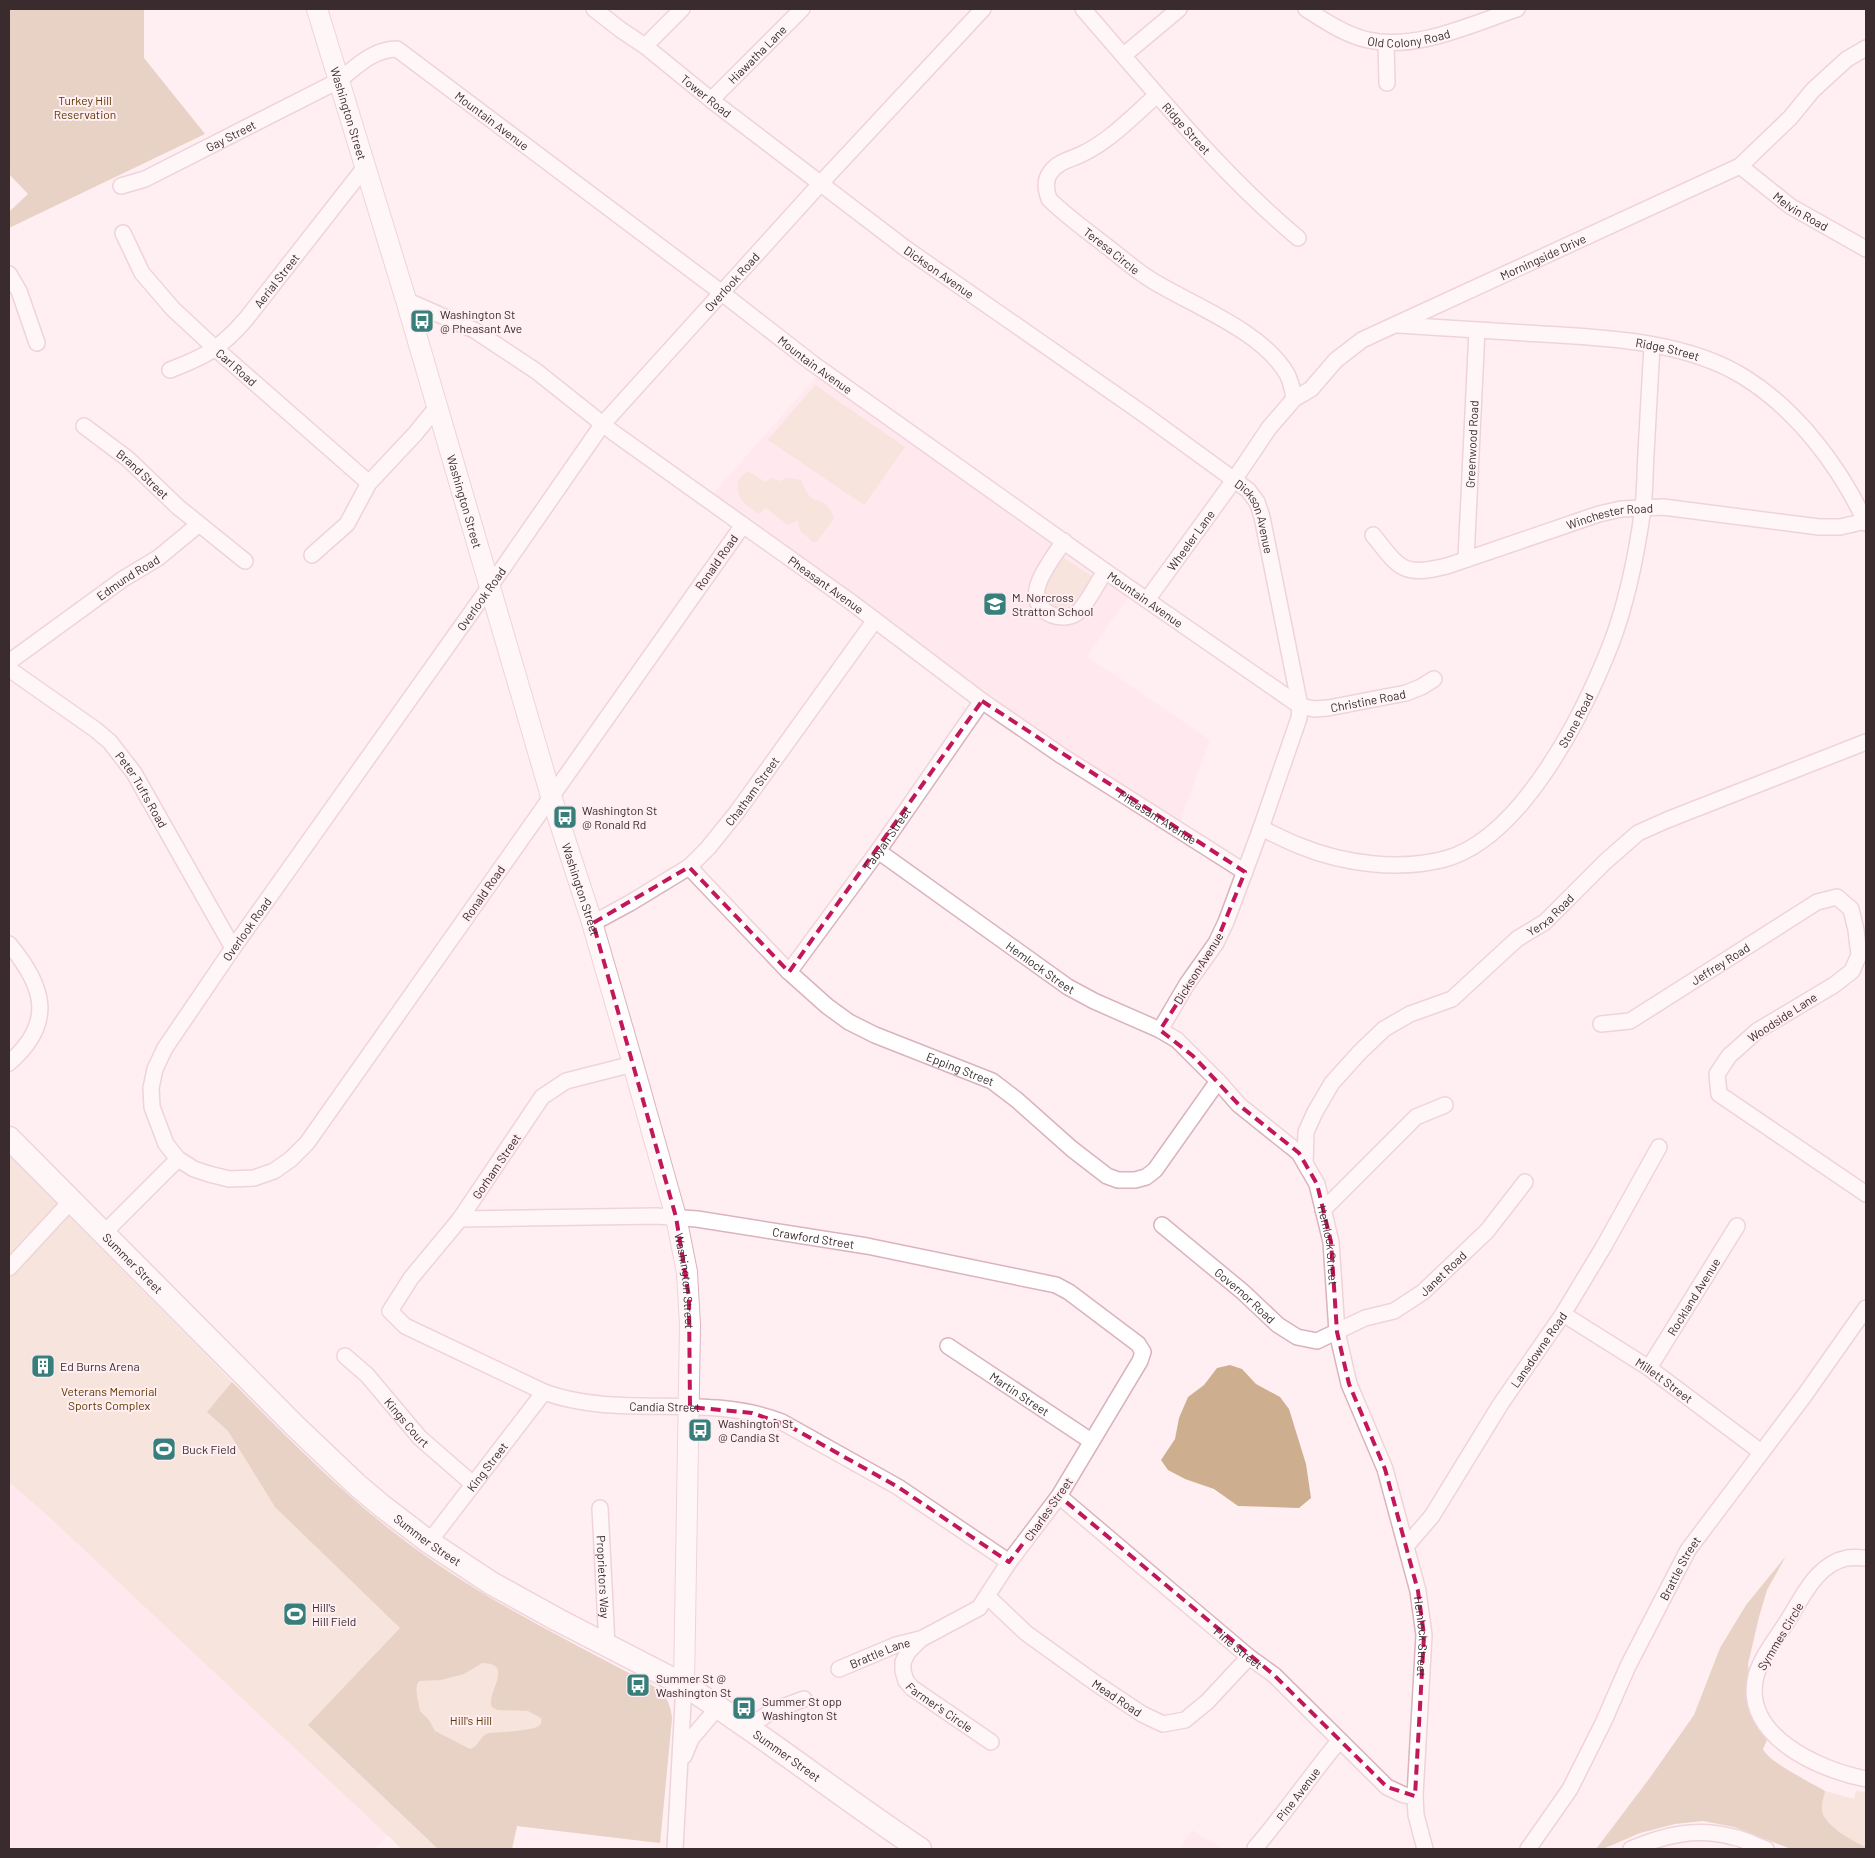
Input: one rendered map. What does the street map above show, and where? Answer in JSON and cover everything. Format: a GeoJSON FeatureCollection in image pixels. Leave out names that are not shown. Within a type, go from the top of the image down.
{"type":"FeatureCollection","features":[{"type":"Feature","properties":{"kind":"main road","name":"Summer Street"},"geometry":{"type":"LineString","coordinates":[[9,1138],[334,1464],[382,1506],[429,1542],[491,1583],[684,1685],[748,1727],[920,1849]]}},
{"type":"Feature","properties":{"kind":"street","name":"Washington Street"},"geometry":{"type":"LineString","coordinates":[[317,9],[406,300],[551,796],[593,923],[676,1217],[689,1297],[690,1407],[684,1685],[675,1849]]}},
{"type":"Feature","properties":{"kind":"street","name":"Tower Road"},"geometry":{"type":"LineString","coordinates":[[594,9],[645,46],[711,100],[820,184]]}},
{"type":"Feature","properties":{"kind":"street"},"geometry":{"type":"LineString","coordinates":[[645,46],[682,9]]}},
{"type":"Feature","properties":{"kind":"street","name":"Hiawatha Lane"},"geometry":{"type":"LineString","coordinates":[[711,100],[802,9]]}},
{"type":"Feature","properties":{"kind":"street","name":"Overlook Road"},"geometry":{"type":"LineString","coordinates":[[178,1159],[166,1144],[152,1107],[151,1088],[155,1069],[165,1048],[233,948],[602,425],[820,184],[983,9]]}},
{"type":"Feature","properties":{"kind":"street","name":"Ridge Street"},"geometry":{"type":"LineString","coordinates":[[1083,9],[1157,95],[1262,208],[1298,238]]}},
{"type":"Feature","properties":{"kind":"street"},"geometry":{"type":"LineString","coordinates":[[1124,55],[1179,9]]}},
{"type":"Feature","properties":{"kind":"street","name":"Old Colony Road"},"geometry":{"type":"LineString","coordinates":[[1306,9],[1348,33],[1366,40],[1386,43],[1412,42],[1517,9]]}},
{"type":"Feature","properties":{"kind":"street"},"geometry":{"type":"LineString","coordinates":[[1386,43],[1387,83]]}},
{"type":"Feature","properties":{"kind":"street","name":"Morningside Drive"},"geometry":{"type":"LineString","coordinates":[[1234,480],[1269,428],[1294,400],[1311,389],[1348,349],[1362,340],[1394,325],[1740,166],[1790,118],[1813,90],[1847,60],[1866,48]]}},
{"type":"Feature","properties":{"kind":"street","name":"Mountain Avenue"},"geometry":{"type":"LineString","coordinates":[[338,81],[380,51],[397,49],[722,293],[812,363],[1105,571],[1300,706]]}},
{"type":"Feature","properties":{"kind":"street","name":"Gay Street"},"geometry":{"type":"LineString","coordinates":[[121,186],[144,179],[338,81]]}},
{"type":"Feature","properties":{"kind":"street","name":"Teresa Circle"},"geometry":{"type":"LineString","coordinates":[[1157,95],[1096,146],[1056,166],[1048,174],[1046,186],[1048,199],[1153,281],[1232,325],[1257,342],[1278,362],[1287,374],[1292,386],[1294,400]]}},
{"type":"Feature","properties":{"kind":"street","name":"Melvin Road"},"geometry":{"type":"LineString","coordinates":[[1740,166],[1790,206],[1866,250]]}},
{"type":"Feature","properties":{"kind":"street","name":"Aerial Street"},"geometry":{"type":"LineString","coordinates":[[170,370],[216,349],[246,319],[365,168]]}},
{"type":"Feature","properties":{"kind":"street","name":"Dickson Avenue"},"geometry":{"type":"LineString","coordinates":[[820,184],[905,248],[1145,415],[1248,490],[1257,502],[1262,517],[1300,706],[1299,718],[1245,872],[1216,943],[1187,984],[1160,1030]]}},
{"type":"Feature","properties":{"kind":"street","name":"Carl Road"},"geometry":{"type":"LineString","coordinates":[[123,233],[142,273],[173,309],[369,483]]}},
{"type":"Feature","properties":{"kind":"street"},"geometry":{"type":"LineString","coordinates":[[9,274],[19,291],[37,343]]}},
{"type":"Feature","properties":{"kind":"street","name":"Pheasant Avenue"},"geometry":{"type":"LineString","coordinates":[[406,300],[474,330],[536,371],[602,425],[875,620],[982,701],[1056,752],[1245,872]]}},
{"type":"Feature","properties":{"kind":"street","name":"Ridge Street"},"geometry":{"type":"LineString","coordinates":[[1394,325],[1594,338],[1652,345],[1683,352],[1714,363],[1742,376],[1765,391],[1806,431],[1843,483],[1866,522]]}},
{"type":"Feature","properties":{"kind":"street","name":"Greenwood Road"},"geometry":{"type":"LineString","coordinates":[[1466,559],[1477,330]]}},
{"type":"Feature","properties":{"kind":"street","name":"Stone Road"},"geometry":{"type":"LineString","coordinates":[[1261,828],[1301,846],[1361,862],[1392,865],[1422,863],[1446,858],[1480,842],[1503,824],[1522,804],[1550,763],[1586,701],[1608,651],[1628,584],[1643,507],[1652,345]]}},
{"type":"Feature","properties":{"kind":"street"},"geometry":{"type":"LineString","coordinates":[[312,555],[346,524],[369,483],[415,434],[437,407]]}},
{"type":"Feature","properties":{"kind":"street","name":"Brand Street"},"geometry":{"type":"LineString","coordinates":[[84,426],[128,459],[198,525]]}},
{"type":"Feature","properties":{"kind":"street","name":"Wheeler Lane"},"geometry":{"type":"LineString","coordinates":[[1147,600],[1234,480]]}},
{"type":"Feature","properties":{"kind":"street","name":"Winchester Road"},"geometry":{"type":"LineString","coordinates":[[1374,535],[1391,558],[1408,570],[1425,572],[1599,514],[1621,509],[1643,507],[1688,510],[1819,527],[1840,527],[1866,522]]}},
{"type":"Feature","properties":{"kind":"street"},"geometry":{"type":"LineString","coordinates":[[198,525],[245,561]]}},
{"type":"Feature","properties":{"kind":"street","name":"Edmund Road"},"geometry":{"type":"LineString","coordinates":[[9,662],[123,579],[158,558],[198,525]]}},
{"type":"Feature","properties":{"kind":"street","name":"Ronald Road"},"geometry":{"type":"LineString","coordinates":[[178,1159],[194,1169],[229,1179],[254,1178],[274,1171],[291,1159],[307,1143],[743,525]]}},
{"type":"Feature","properties":{"kind":"street"},"geometry":{"type":"LineString","coordinates":[[1064,541],[1039,580],[1036,592],[1039,606],[1048,613],[1065,618],[1078,612],[1105,571]]}},
{"type":"Feature","properties":{"kind":"street","name":"Chatham Street"},"geometry":{"type":"LineString","coordinates":[[593,923],[689,867],[723,830],[875,620]]}},
{"type":"Feature","properties":{"kind":"street","name":"Peter Tufts Road"},"geometry":{"type":"LineString","coordinates":[[9,669],[96,730],[124,758],[233,948]]}},
{"type":"Feature","properties":{"kind":"street","name":"Christine Road"},"geometry":{"type":"LineString","coordinates":[[1300,706],[1314,709],[1328,708],[1406,693],[1434,679]]}},
{"type":"Feature","properties":{"kind":"street","name":"Fabyan Street"},"geometry":{"type":"LineString","coordinates":[[789,972],[878,851],[982,701]]}},
{"type":"Feature","properties":{"kind":"street","name":"Yerxa Road"},"geometry":{"type":"LineString","coordinates":[[1305,1163],[1306,1132],[1315,1112],[1332,1083],[1359,1053],[1390,1025],[1410,1014],[1452,999],[1517,940],[1545,922],[1606,861],[1638,833],[1866,742]]}},
{"type":"Feature","properties":{"kind":"street","name":"Hemlock Street"},"geometry":{"type":"LineString","coordinates":[[878,851],[1068,987],[1094,1001],[1160,1030],[1177,1040],[1239,1104],[1299,1153],[1317,1184],[1331,1242],[1337,1332],[1349,1384],[1386,1469],[1418,1591],[1424,1635],[1415,1796],[1416,1816],[1425,1849]]}},
{"type":"Feature","properties":{"kind":"street","name":"Epping Street"},"geometry":{"type":"LineString","coordinates":[[689,867],[789,972],[827,1006],[860,1028],[972,1072],[1000,1087],[1108,1176],[1118,1180],[1135,1180],[1146,1177],[1155,1170],[1218,1081]]}},
{"type":"Feature","properties":{"kind":"street","name":"Jeffrey Road"},"geometry":{"type":"LineString","coordinates":[[1601,1024],[1630,1020],[1817,902],[1837,897]]}},
{"type":"Feature","properties":{"kind":"street","name":"Woodside Lane"},"geometry":{"type":"LineString","coordinates":[[1837,897],[1851,909],[1856,930],[1859,955],[1852,971],[1834,985],[1757,1031],[1729,1056],[1717,1074],[1719,1094],[1866,1194]]}},
{"type":"Feature","properties":{"kind":"street"},"geometry":{"type":"LineString","coordinates":[[9,944],[32,976],[39,1000],[38,1025],[30,1040],[9,1063]]}},
{"type":"Feature","properties":{"kind":"street","name":"Gorham Street"},"geometry":{"type":"LineString","coordinates":[[390,1311],[411,1278],[460,1219],[542,1097],[566,1081],[634,1064]]}},
{"type":"Feature","properties":{"kind":"street"},"geometry":{"type":"LineString","coordinates":[[1323,1210],[1416,1117],[1445,1105]]}},
{"type":"Feature","properties":{"kind":"street","name":"Lansdowne Road"},"geometry":{"type":"LineString","coordinates":[[1407,1545],[1432,1516],[1500,1404],[1563,1314],[1604,1246],[1659,1147]]}},
{"type":"Feature","properties":{"kind":"street"},"geometry":{"type":"LineString","coordinates":[[104,1234],[178,1159]]}},
{"type":"Feature","properties":{"kind":"street","name":"Janet Road"},"geometry":{"type":"LineString","coordinates":[[1337,1332],[1365,1318],[1394,1311],[1423,1292],[1487,1231],[1525,1182]]}},
{"type":"Feature","properties":{"kind":"street"},"geometry":{"type":"LineString","coordinates":[[9,1268],[71,1201]]}},
{"type":"Feature","properties":{"kind":"street","name":"Crawford Street"},"geometry":{"type":"LineString","coordinates":[[460,1219],[676,1217],[728,1223],[858,1244],[1048,1283],[1069,1292],[1135,1341],[1142,1350]]}},
{"type":"Feature","properties":{"kind":"street","name":"Governor Road"},"geometry":{"type":"LineString","coordinates":[[1162,1225],[1243,1292],[1278,1325],[1297,1337],[1317,1341],[1337,1332]]}},
{"type":"Feature","properties":{"kind":"street","name":"Rockland Avenue"},"geometry":{"type":"LineString","coordinates":[[1649,1368],[1737,1226]]}},
{"type":"Feature","properties":{"kind":"street","name":"Brattle Street"},"geometry":{"type":"LineString","coordinates":[[1528,1849],[1570,1788],[1604,1721],[1628,1666],[1688,1550],[1804,1396],[1866,1308]]}},
{"type":"Feature","properties":{"kind":"street","name":"Candia Street"},"geometry":{"type":"LineString","coordinates":[[390,1311],[405,1326],[544,1392],[580,1402],[690,1407],[752,1413],[774,1419],[898,1487],[1009,1562]]}},
{"type":"Feature","properties":{"kind":"street","name":"Millett Street"},"geometry":{"type":"LineString","coordinates":[[1563,1314],[1649,1368],[1761,1452]]}},
{"type":"Feature","properties":{"kind":"street","name":"Martin Street"},"geometry":{"type":"LineString","coordinates":[[948,1346],[1091,1441]]}},
{"type":"Feature","properties":{"kind":"street","name":"Charles Street"},"geometry":{"type":"LineString","coordinates":[[922,1638],[979,1608],[988,1597],[1009,1562],[1059,1496],[1140,1361],[1142,1350]]}},
{"type":"Feature","properties":{"kind":"street","name":"Kings Court"},"geometry":{"type":"LineString","coordinates":[[344,1356],[367,1375],[420,1438],[474,1484]]}},
{"type":"Feature","properties":{"kind":"street","name":"King Street"},"geometry":{"type":"LineString","coordinates":[[429,1542],[544,1392]]}},
{"type":"Feature","properties":{"kind":"street","name":"Pine Street"},"geometry":{"type":"LineString","coordinates":[[1059,1496],[1249,1657],[1274,1675],[1387,1787],[1404,1795],[1415,1796]]}},
{"type":"Feature","properties":{"kind":"street","name":"Proprietors Way"},"geometry":{"type":"LineString","coordinates":[[600,1508],[607,1645]]}},
{"type":"Feature","properties":{"kind":"street","name":"Symmes Circle"},"geometry":{"type":"LineString","coordinates":[[1866,1558],[1847,1558],[1831,1564],[1817,1575],[1767,1652],[1756,1676],[1755,1700],[1760,1717],[1768,1730],[1795,1750],[1818,1764],[1847,1775],[1866,1779]]}},
{"type":"Feature","properties":{"kind":"street","name":"Mead Road"},"geometry":{"type":"LineString","coordinates":[[988,1597],[1026,1633],[1110,1693],[1142,1714],[1163,1724],[1185,1720],[1207,1702],[1249,1657]]}},
{"type":"Feature","properties":{"kind":"street","name":"Brattle Lane"},"geometry":{"type":"LineString","coordinates":[[839,1669],[896,1645],[922,1638]]}},
{"type":"Feature","properties":{"kind":"street","name":"Farmer's Circle"},"geometry":{"type":"LineString","coordinates":[[922,1638],[912,1646],[903,1662],[906,1681],[920,1694],[992,1742]]}},
{"type":"Feature","properties":{"kind":"street"},"geometry":{"type":"LineString","coordinates":[[748,1727],[774,1710],[804,1699]]}},
{"type":"Feature","properties":{"kind":"street","name":"Washington Street"},"geometry":{"type":"LineString","coordinates":[[681,1764],[691,1739],[718,1707]]}},
{"type":"Feature","properties":{"kind":"street","name":"Pine Avenue"},"geometry":{"type":"LineString","coordinates":[[1255,1848],[1281,1818],[1306,1782],[1339,1741]]}},
{"type":"Feature","properties":{"kind":"street"},"geometry":{"type":"LineString","coordinates":[[1631,1849],[1656,1838],[1693,1831],[1733,1837],[1766,1849]]}},
{"type":"Feature","properties":{"kind":"street"},"geometry":{"type":"LineString","coordinates":[[675,1849],[690,1849]]}},
{"type":"Feature","properties":{"kind":"highlighted area"},"geometry":{"type":"Polygon","coordinates":[[[982,701],[1245,872],[1216,943],[1160,1030],[1193,1056],[1239,1105],[1299,1153],[1317,1184],[1331,1242],[1337,1332],[1349,1384],[1385,1469],[1418,1591],[1424,1635],[1415,1796],[1387,1787],[1274,1675],[1059,1496],[1009,1562],[898,1487],[789,1426],[752,1413],[690,1407],[689,1297],[676,1217],[593,923],[689,867],[789,972],[982,701]]]}},
{"type":"Feature","properties":{"kind":"shaded area","name":"M. Norcross Stratton School"},"geometry":{"type":"Polygon","coordinates":[[[816,377],[1129,596],[1087,656],[1210,740],[1179,824],[987,695],[849,590],[713,494],[816,377]]]}},
{"type":"Feature","properties":{"kind":"shaded area"},"geometry":{"type":"Polygon","coordinates":[[[9,1482],[46,1514],[388,1835],[374,1849],[9,1849],[9,1482]]]}},
{"type":"Feature","properties":{"kind":"shaded area"},"geometry":{"type":"Polygon","coordinates":[[[1192,1830],[1222,1849],[1180,1849],[1192,1830]]]}},
{"type":"Feature","properties":{"kind":"green space","name":"Turkey Hill Reservation"},"geometry":{"type":"Polygon","coordinates":[[[9,9],[144,9],[144,58],[205,134],[9,228],[9,212],[28,194],[9,174],[9,9]]]}},
{"type":"Feature","properties":{"kind":"green space"},"geometry":{"type":"Polygon","coordinates":[[[815,385],[905,447],[864,505],[768,440],[815,385]]]}},
{"type":"Feature","properties":{"kind":"green space"},"geometry":{"type":"Polygon","coordinates":[[[748,471],[765,482],[771,478],[780,481],[787,478],[801,480],[811,497],[828,507],[834,518],[817,542],[813,542],[800,531],[798,520],[788,525],[766,508],[759,514],[742,501],[738,492],[738,480],[748,471]]]}},
{"type":"Feature","properties":{"kind":"green space"},"geometry":{"type":"Polygon","coordinates":[[[1061,556],[1093,577],[1076,600],[1062,609],[1049,605],[1042,590],[1061,556]]]}},
{"type":"Feature","properties":{"kind":"green space","name":"Veterans Memorial Sports Complex"},"geometry":{"type":"Polygon","coordinates":[[[9,1155],[275,1426],[372,1516],[428,1557],[488,1596],[652,1685],[661,1692],[667,1700],[672,1718],[660,1843],[517,1826],[512,1849],[402,1849],[46,1514],[9,1482],[9,1155]]]}},
{"type":"Feature","properties":{"kind":"green space"},"geometry":{"type":"Polygon","coordinates":[[[1230,1365],[1242,1369],[1256,1384],[1280,1397],[1289,1409],[1306,1464],[1311,1498],[1299,1508],[1238,1506],[1214,1489],[1185,1479],[1168,1470],[1161,1460],[1175,1439],[1179,1418],[1188,1397],[1204,1385],[1217,1368],[1230,1365]]]}},
{"type":"Feature","properties":{"kind":"green space","name":"Hill's Hill"},"geometry":{"type":"Polygon","coordinates":[[[232,1382],[332,1480],[425,1556],[518,1614],[652,1685],[661,1692],[667,1700],[672,1718],[660,1843],[517,1826],[512,1849],[438,1849],[308,1725],[400,1628],[275,1507],[228,1431],[207,1412],[232,1382]],[[482,1663],[464,1674],[441,1680],[419,1681],[416,1691],[420,1711],[429,1720],[435,1731],[470,1749],[487,1734],[524,1730],[541,1724],[541,1718],[528,1711],[497,1710],[492,1707],[492,1695],[498,1673],[497,1668],[492,1664],[482,1663]]]}},
{"type":"Feature","properties":{"kind":"green space"},"geometry":{"type":"Polygon","coordinates":[[[1786,1556],[1767,1590],[1748,1664],[1754,1722],[1767,1740],[1763,1749],[1767,1754],[1781,1766],[1825,1791],[1822,1803],[1824,1816],[1833,1827],[1866,1847],[1866,1849],[1791,1849],[1734,1827],[1703,1821],[1675,1824],[1640,1833],[1603,1849],[1596,1849],[1694,1715],[1720,1648],[1746,1605],[1786,1556]]]}},
{"type":"Feature","properties":{"kind":"green space"},"geometry":{"type":"Polygon","coordinates":[[[1825,1791],[1854,1799],[1856,1791],[1866,1792],[1866,1849],[1790,1849],[1825,1791]]]}},
{"type":"Feature","properties":{"kind":"place","name":"Washington St @ Pheasant Ave"},"geometry":{"type":"Point","coordinates":[422,321]}},
{"type":"Feature","properties":{"kind":"place","name":"M. Norcross Stratton School"},"geometry":{"type":"Point","coordinates":[995,604]}},
{"type":"Feature","properties":{"kind":"place","name":"Washington St @ Ronald Rd"},"geometry":{"type":"Point","coordinates":[565,817]}},
{"type":"Feature","properties":{"kind":"place","name":"Ed Burns Arena"},"geometry":{"type":"Point","coordinates":[43,1366]}},
{"type":"Feature","properties":{"kind":"place","name":"Washington St @ Candia St"},"geometry":{"type":"Point","coordinates":[700,1430]}},
{"type":"Feature","properties":{"kind":"place","name":"Buck Field"},"geometry":{"type":"Point","coordinates":[164,1449]}},
{"type":"Feature","properties":{"kind":"place","name":"Hill's Hill Field"},"geometry":{"type":"Point","coordinates":[295,1614]}},
{"type":"Feature","properties":{"kind":"place","name":"Summer St @ Washington St"},"geometry":{"type":"Point","coordinates":[638,1685]}},
{"type":"Feature","properties":{"kind":"place","name":"Summer St opp Washington St"},"geometry":{"type":"Point","coordinates":[744,1708]}}]}
